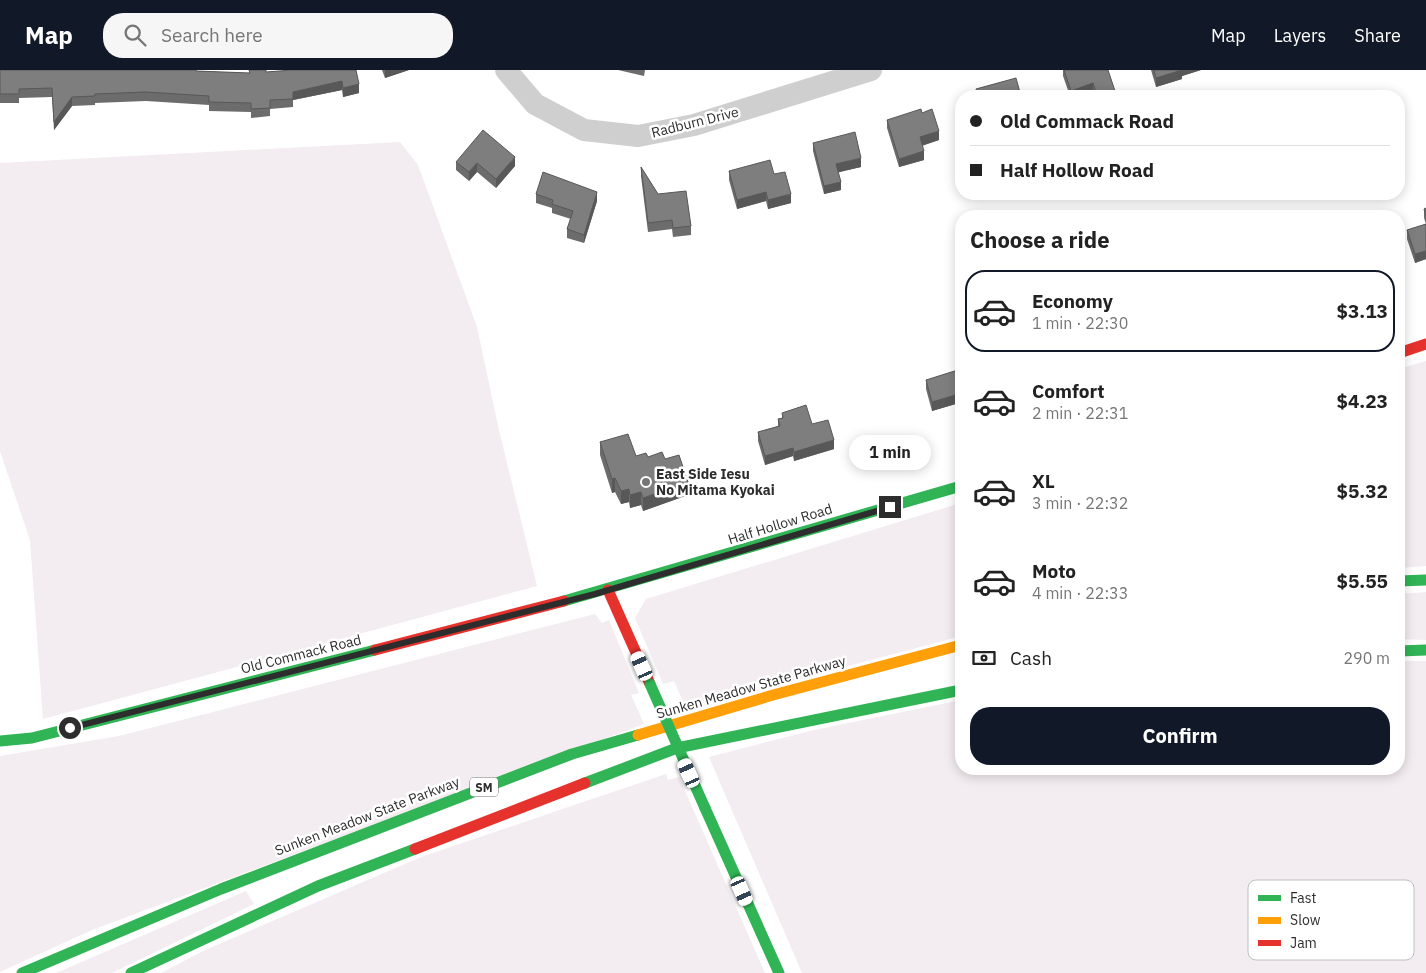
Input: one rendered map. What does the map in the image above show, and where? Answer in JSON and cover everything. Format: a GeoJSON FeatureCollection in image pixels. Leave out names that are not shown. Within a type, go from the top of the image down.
{"type":"FeatureCollection","features":[{"type":"Feature","properties":{"kind":"main road"},"geometry":{"type":"LineString","coordinates":[[1405,351],[1426,344]]}},
{"type":"Feature","properties":{"kind":"main road","name":"Half Hollow Road"},"geometry":{"type":"LineString","coordinates":[[608,590],[955,488]]}},
{"type":"Feature","properties":{"kind":"main road"},"geometry":{"type":"LineString","coordinates":[[1405,581],[1426,580]]}},
{"type":"Feature","properties":{"kind":"main road"},"geometry":{"type":"LineString","coordinates":[[608,590],[778,973]]}},
{"type":"Feature","properties":{"kind":"main road","name":"Old Commack Road"},"geometry":{"type":"LineString","coordinates":[[0,741],[32,738],[608,590]]}},
{"type":"Feature","properties":{"kind":"main road","name":"Sunken Meadow State Parkway"},"geometry":{"type":"LineString","coordinates":[[22,973],[221,889],[572,754],[773,695],[955,647]]}},
{"type":"Feature","properties":{"kind":"main road"},"geometry":{"type":"LineString","coordinates":[[1405,651],[1426,650]]}},
{"type":"Feature","properties":{"kind":"main road","name":"SM"},"geometry":{"type":"LineString","coordinates":[[130,973],[318,886],[677,748],[955,691]]}},
{"type":"Feature","properties":{"kind":"street","name":"Radburn Drive"},"geometry":{"type":"LineString","coordinates":[[506,70],[535,104],[584,130],[638,136],[694,125],[872,70]]}},
{"type":"Feature","properties":{"kind":"shaded area"},"geometry":{"type":"Polygon","coordinates":[[[400,142],[418,165],[477,327],[498,426],[537,586],[43,719],[30,540],[0,451],[0,163],[400,142]]]}},
{"type":"Feature","properties":{"kind":"shaded area"},"geometry":{"type":"Polygon","coordinates":[[[1426,361],[1426,566],[1405,568],[1405,367],[1426,361]]]}},
{"type":"Feature","properties":{"kind":"shaded area"},"geometry":{"type":"Polygon","coordinates":[[[955,505],[955,638],[766,688],[763,680],[726,697],[687,710],[674,681],[663,684],[635,618],[646,599],[955,505]]]}},
{"type":"Feature","properties":{"kind":"shaded area"},"geometry":{"type":"Polygon","coordinates":[[[1426,592],[1426,640],[1405,639],[1405,594],[1426,592]]]}},
{"type":"Feature","properties":{"kind":"shaded area"},"geometry":{"type":"Polygon","coordinates":[[[595,614],[602,623],[609,620],[639,693],[631,695],[644,724],[92,930],[0,972],[0,756],[119,736],[595,614]]]}},
{"type":"Feature","properties":{"kind":"shaded area"},"geometry":{"type":"Polygon","coordinates":[[[1405,661],[1426,661],[1426,973],[802,973],[709,757],[814,730],[955,701],[955,775],[1405,775],[1405,661]]]}},
{"type":"Feature","properties":{"kind":"shaded area"},"geometry":{"type":"Polygon","coordinates":[[[666,774],[668,780],[679,777],[765,973],[161,973],[203,951],[421,857],[666,774]]]}},
{"type":"Feature","properties":{"kind":"shaded area"},"geometry":{"type":"Polygon","coordinates":[[[246,891],[254,904],[112,973],[56,973],[246,891]]]}},
{"type":"Feature","properties":{"kind":"building"},"geometry":{"type":"Polygon","coordinates":[[[0,70],[196,70],[250,73],[249,70],[266,70],[266,72],[356,70],[359,84],[343,88],[342,81],[293,92],[293,99],[270,100],[270,108],[251,109],[251,103],[209,102],[209,96],[146,92],[95,94],[95,96],[72,97],[54,122],[52,88],[19,89],[19,94],[0,94],[0,70]]]}},
{"type":"Feature","properties":{"kind":"building"},"geometry":{"type":"Polygon","coordinates":[[[1064,70],[1108,70],[1115,90],[1095,90],[1093,83],[1071,90],[1064,70]]]}},
{"type":"Feature","properties":{"kind":"building"},"geometry":{"type":"Polygon","coordinates":[[[1154,70],[1182,70],[1156,78],[1154,70]]]}},
{"type":"Feature","properties":{"kind":"building"},"geometry":{"type":"Polygon","coordinates":[[[1016,78],[1019,90],[976,90],[1016,78]]]}},
{"type":"Feature","properties":{"kind":"building"},"geometry":{"type":"Polygon","coordinates":[[[921,109],[922,113],[932,109],[939,131],[920,137],[924,151],[899,159],[887,120],[921,109]]]}},
{"type":"Feature","properties":{"kind":"building"},"geometry":{"type":"Polygon","coordinates":[[[483,130],[515,157],[496,179],[477,163],[469,172],[456,162],[483,130]]]}},
{"type":"Feature","properties":{"kind":"building"},"geometry":{"type":"Polygon","coordinates":[[[855,132],[861,158],[836,164],[841,182],[824,186],[813,143],[855,132]]]}},
{"type":"Feature","properties":{"kind":"building"},"geometry":{"type":"Polygon","coordinates":[[[770,160],[774,174],[785,172],[791,194],[768,200],[766,192],[737,200],[729,171],[770,160]]]}},
{"type":"Feature","properties":{"kind":"building"},"geometry":{"type":"Polygon","coordinates":[[[641,167],[658,194],[686,191],[691,226],[673,228],[672,220],[648,223],[641,167]]]}},
{"type":"Feature","properties":{"kind":"building"},"geometry":{"type":"Polygon","coordinates":[[[543,172],[597,192],[584,235],[567,229],[573,211],[552,204],[553,200],[536,194],[543,172]]]}},
{"type":"Feature","properties":{"kind":"building"},"geometry":{"type":"Polygon","coordinates":[[[1426,224],[1426,251],[1415,254],[1407,230],[1426,224]]]}},
{"type":"Feature","properties":{"kind":"building"},"geometry":{"type":"Polygon","coordinates":[[[955,371],[955,395],[932,402],[926,380],[955,371]]]}},
{"type":"Feature","properties":{"kind":"building"},"geometry":{"type":"Polygon","coordinates":[[[806,405],[812,424],[828,420],[834,440],[794,452],[793,448],[765,456],[758,432],[780,426],[778,419],[783,418],[782,413],[806,405]]]}},
{"type":"Feature","properties":{"kind":"building","name":"East Side Iesu No Mitama Kyokai"},"geometry":{"type":"Polygon","coordinates":[[[628,434],[636,456],[646,453],[648,457],[662,452],[665,459],[679,455],[688,482],[643,498],[641,492],[630,495],[629,489],[621,491],[615,478],[612,479],[600,442],[628,434]]]}},
{"type":"Feature","properties":{"kind":"traffic: fast"},"geometry":{"type":"LineString","coordinates":[[564,601],[955,488]]}},
{"type":"Feature","properties":{"kind":"traffic: fast"},"geometry":{"type":"LineString","coordinates":[[1405,581],[1426,580]]}},
{"type":"Feature","properties":{"kind":"traffic: fast"},"geometry":{"type":"LineString","coordinates":[[0,741],[32,738],[375,650]]}},
{"type":"Feature","properties":{"kind":"traffic: fast"},"geometry":{"type":"LineString","coordinates":[[1405,651],[1426,650]]}},
{"type":"Feature","properties":{"kind":"traffic: fast"},"geometry":{"type":"LineString","coordinates":[[650,684],[705,808]]}},
{"type":"Feature","properties":{"kind":"traffic: fast"},"geometry":{"type":"LineString","coordinates":[[585,783],[677,748],[955,691]]}},
{"type":"Feature","properties":{"kind":"traffic: fast"},"geometry":{"type":"LineString","coordinates":[[22,973],[221,889],[572,754],[638,735]]}},
{"type":"Feature","properties":{"kind":"traffic: fast"},"geometry":{"type":"LineString","coordinates":[[705,808],[779,973]]}},
{"type":"Feature","properties":{"kind":"traffic: fast"},"geometry":{"type":"LineString","coordinates":[[131,973],[318,886],[415,849]]}},
{"type":"Feature","properties":{"kind":"traffic: slow"},"geometry":{"type":"LineString","coordinates":[[638,735],[773,695],[955,647]]}},
{"type":"Feature","properties":{"kind":"traffic: jam"},"geometry":{"type":"LineString","coordinates":[[1405,351],[1426,344]]}},
{"type":"Feature","properties":{"kind":"traffic: jam"},"geometry":{"type":"LineString","coordinates":[[608,590],[650,684]]}},
{"type":"Feature","properties":{"kind":"traffic: jam"},"geometry":{"type":"LineString","coordinates":[[375,650],[564,601]]}},
{"type":"Feature","properties":{"kind":"traffic: jam"},"geometry":{"type":"LineString","coordinates":[[415,849],[585,783]]}},
{"type":"Feature","properties":{"kind":"place","name":"East Side Iesu No Mitama Kyokai"},"geometry":{"type":"Point","coordinates":[646,482]}},
{"type":"Feature","properties":{"kind":"route"},"geometry":{"type":"LineString","coordinates":[[70,728],[595,594],[890,507]]}}]}
